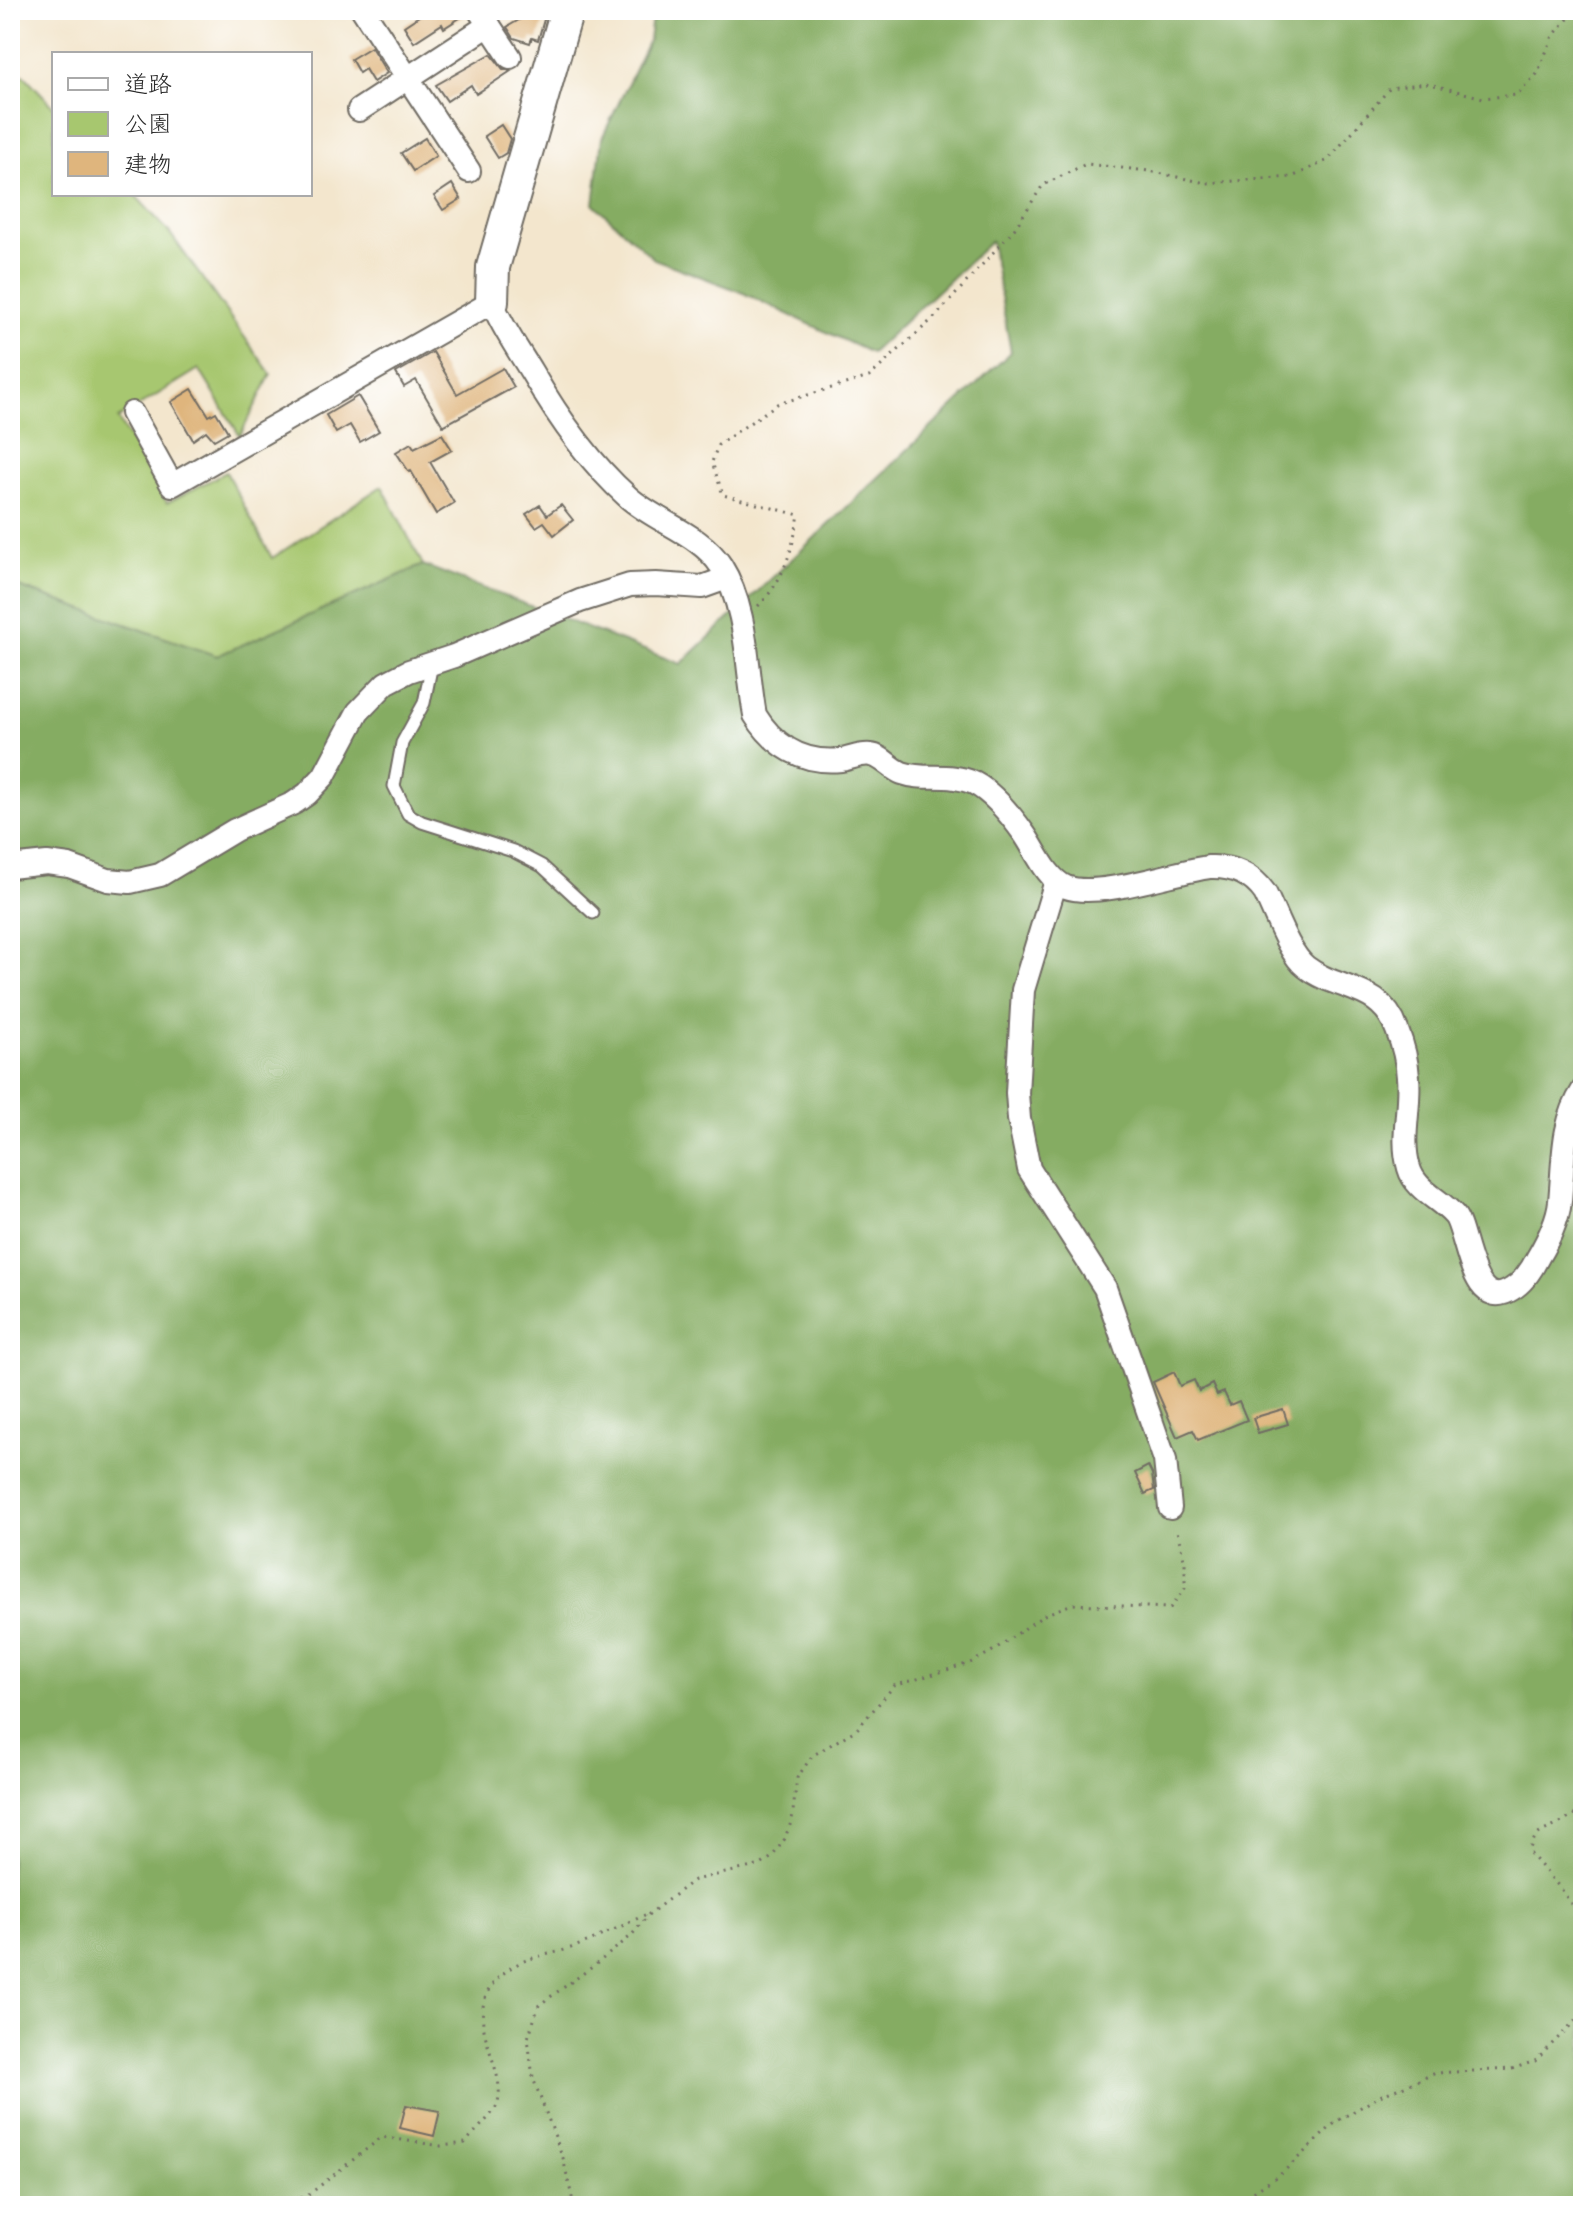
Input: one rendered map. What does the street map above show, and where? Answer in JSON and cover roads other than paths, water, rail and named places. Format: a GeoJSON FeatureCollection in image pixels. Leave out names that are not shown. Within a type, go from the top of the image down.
{"type":"FeatureCollection","features":[{"type":"Feature","properties":{"kind":"street"},"geometry":{"type":"LineString","coordinates":[[363,10],[469,171]]}},
{"type":"Feature","properties":{"kind":"street"},"geometry":{"type":"LineString","coordinates":[[567,10],[493,267],[492,302],[500,323],[546,399],[595,463],[627,496],[650,514],[708,550],[727,578],[739,608],[755,715],[764,730],[785,748],[806,758],[823,760],[870,755],[909,775],[951,776],[975,784],[1022,831],[1056,881],[1066,887],[1092,891],[1189,870],[1226,866],[1258,882],[1304,965],[1323,977],[1373,996],[1397,1027],[1409,1079],[1405,1138],[1409,1169],[1417,1184],[1455,1216],[1474,1275],[1491,1291],[1500,1294],[1510,1290],[1531,1271],[1557,1218],[1568,1119],[1583,1090]]}},
{"type":"Feature","properties":{"kind":"street"},"geometry":{"type":"LineString","coordinates":[[359,110],[408,78],[484,18],[510,57]]}},
{"type":"Feature","properties":{"kind":"street"},"geometry":{"type":"LineString","coordinates":[[132,413],[172,485],[492,302]]}},
{"type":"Feature","properties":{"kind":"street"},"geometry":{"type":"LineString","coordinates":[[10,867],[58,864],[108,880],[130,882],[160,875],[235,830],[307,794],[324,776],[358,712],[386,683],[580,601],[630,585],[702,587],[727,578]]}},
{"type":"Feature","properties":{"kind":"street"},"geometry":{"type":"LineString","coordinates":[[1056,881],[1023,990],[1017,1093],[1019,1119],[1029,1169],[1105,1288],[1165,1460],[1170,1508]]}},
{"type":"Feature","properties":{"kind":"lane"},"geometry":{"type":"LineString","coordinates":[[432,663],[424,703],[402,743],[394,786],[408,814],[422,822],[513,851],[542,866],[593,913]]}}]}
